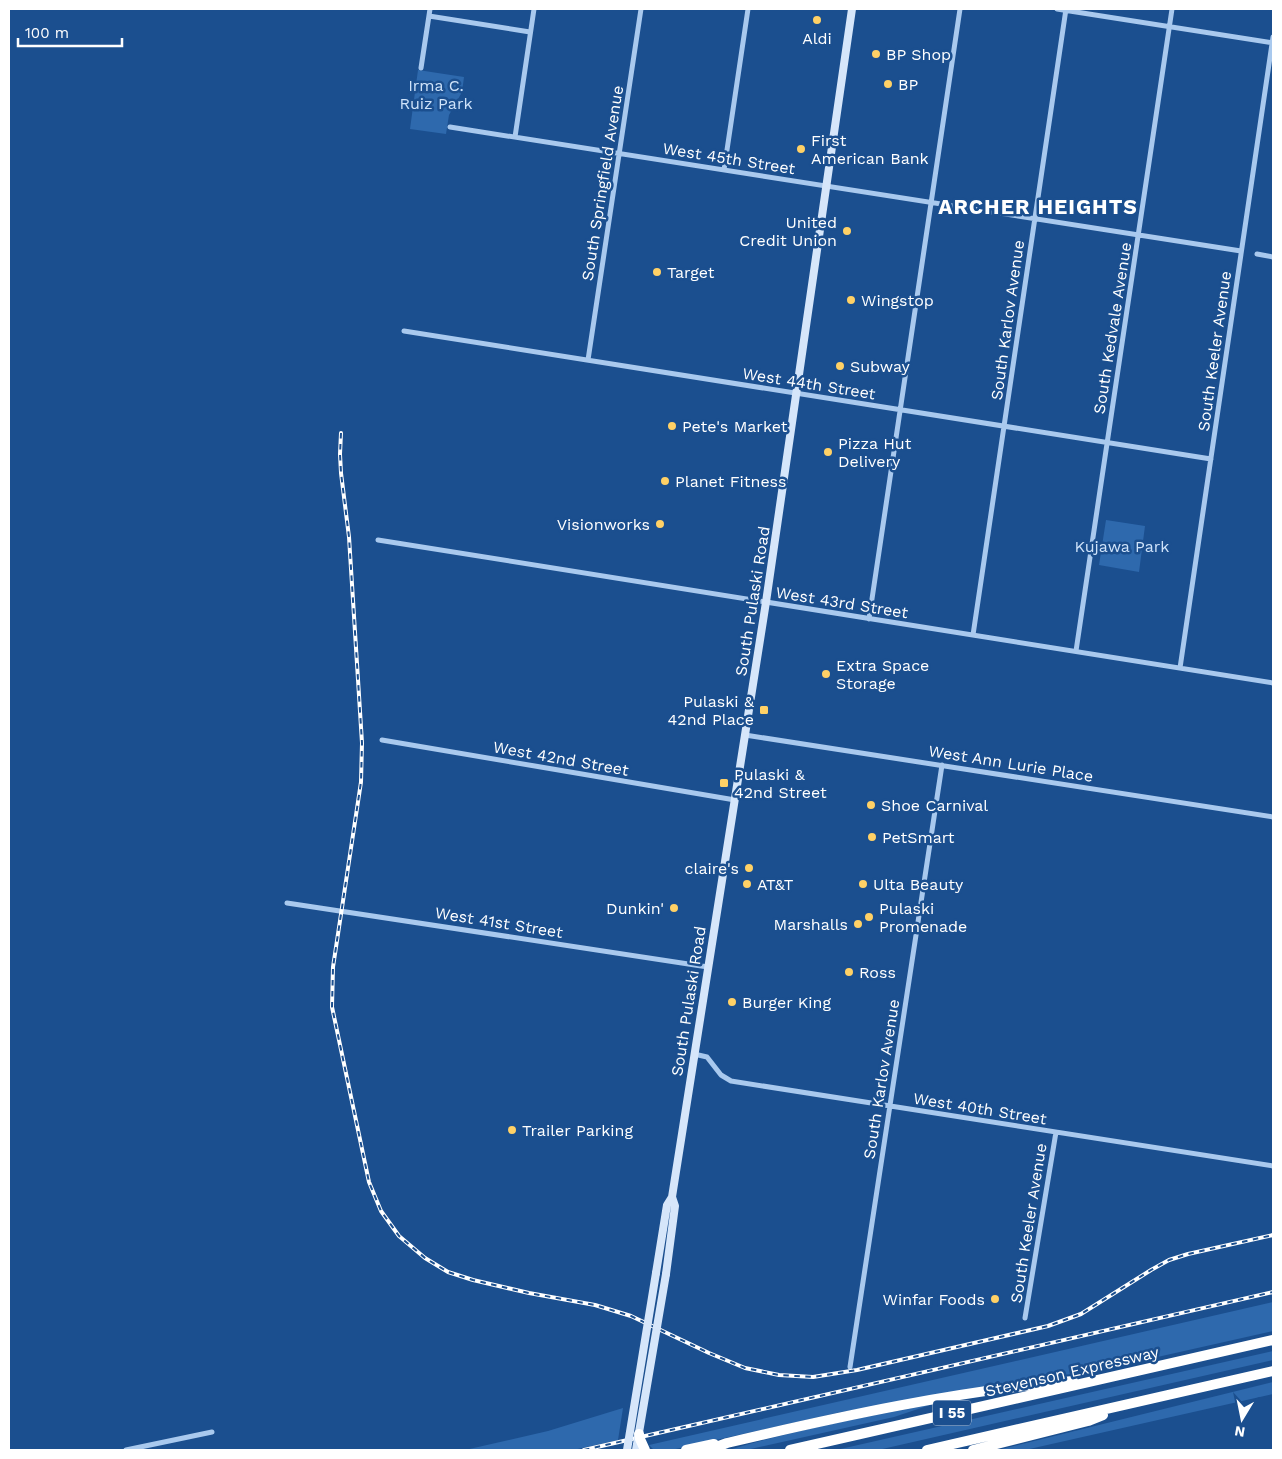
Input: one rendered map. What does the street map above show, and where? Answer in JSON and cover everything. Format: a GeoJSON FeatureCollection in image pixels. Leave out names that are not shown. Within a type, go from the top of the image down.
{"type":"FeatureCollection","features":[{"type":"Feature","properties":{"kind":"highway","name":"Stevenson Expressway"},"geometry":{"type":"LineString","coordinates":[[790,1450],[1273,1340]]}},
{"type":"Feature","properties":{"kind":"highway","name":"I 55"},"geometry":{"type":"LineString","coordinates":[[928,1450],[1273,1370]]}},
{"type":"Feature","properties":{"kind":"highway"},"geometry":{"type":"LineString","coordinates":[[708,1450],[727,1443],[828,1420],[969,1394],[1058,1382],[1114,1377]]}},
{"type":"Feature","properties":{"kind":"highway"},"geometry":{"type":"LineString","coordinates":[[974,1450],[1088,1421],[1141,1401]]}},
{"type":"Feature","properties":{"kind":"highway"},"geometry":{"type":"LineString","coordinates":[[639,1434],[645,1450]]}},
{"type":"Feature","properties":{"kind":"highway"},"geometry":{"type":"LineString","coordinates":[[686,1450],[762,1435]]}},
{"type":"Feature","properties":{"kind":"main road","name":"South Pulaski Road"},"geometry":{"type":"LineString","coordinates":[[627,1450],[667,1205],[672,1197],[766,602],[852,9]]}},
{"type":"Feature","properties":{"kind":"main road","name":"South Pulaski Road"},"geometry":{"type":"LineString","coordinates":[[636,1450],[666,1274],[675,1206],[672,1197]]}},
{"type":"Feature","properties":{"kind":"street"},"geometry":{"type":"LineString","coordinates":[[422,68],[430,9]]}},
{"type":"Feature","properties":{"kind":"street"},"geometry":{"type":"LineString","coordinates":[[515,137],[534,9]]}},
{"type":"Feature","properties":{"kind":"street","name":"South Springfield Avenue"},"geometry":{"type":"LineString","coordinates":[[588,360],[641,9]]}},
{"type":"Feature","properties":{"kind":"street"},"geometry":{"type":"LineString","coordinates":[[724,170],[748,9]]}},
{"type":"Feature","properties":{"kind":"street"},"geometry":{"type":"LineString","coordinates":[[869,618],[960,9]]}},
{"type":"Feature","properties":{"kind":"street"},"geometry":{"type":"LineString","coordinates":[[1057,9],[1273,41]]}},
{"type":"Feature","properties":{"kind":"street","name":"South Kedvale Avenue"},"geometry":{"type":"LineString","coordinates":[[1076,652],[1172,9]]}},
{"type":"Feature","properties":{"kind":"street","name":"South Karlov Avenue"},"geometry":{"type":"LineString","coordinates":[[973,635],[1066,10]]}},
{"type":"Feature","properties":{"kind":"street"},"geometry":{"type":"LineString","coordinates":[[429,16],[530,32]]}},
{"type":"Feature","properties":{"kind":"street","name":"South Keeler Avenue"},"geometry":{"type":"LineString","coordinates":[[1180,668],[1273,41]]}},
{"type":"Feature","properties":{"kind":"street","name":"West 45th Street"},"geometry":{"type":"LineString","coordinates":[[450,127],[1241,252]]}},
{"type":"Feature","properties":{"kind":"street"},"geometry":{"type":"LineString","coordinates":[[1257,254],[1273,256]]}},
{"type":"Feature","properties":{"kind":"street","name":"West 44th Street"},"geometry":{"type":"LineString","coordinates":[[404,331],[1211,459]]}},
{"type":"Feature","properties":{"kind":"street","name":"West 43rd Street"},"geometry":{"type":"LineString","coordinates":[[378,540],[1273,683]]}},
{"type":"Feature","properties":{"kind":"street","name":"West Ann Lurie Place"},"geometry":{"type":"LineString","coordinates":[[745,735],[1273,817]]}},
{"type":"Feature","properties":{"kind":"street","name":"West 42nd Street"},"geometry":{"type":"LineString","coordinates":[[382,740],[735,800]]}},
{"type":"Feature","properties":{"kind":"street","name":"South Karlov Avenue"},"geometry":{"type":"LineString","coordinates":[[850,1367],[942,765]]}},
{"type":"Feature","properties":{"kind":"street","name":"West 41st Street"},"geometry":{"type":"LineString","coordinates":[[287,903],[708,967]]}},
{"type":"Feature","properties":{"kind":"street","name":"West 40th Street"},"geometry":{"type":"LineString","coordinates":[[694,1054],[707,1057],[721,1075],[731,1081],[1273,1166]]}},
{"type":"Feature","properties":{"kind":"street","name":"South Keeler Avenue"},"geometry":{"type":"LineString","coordinates":[[1025,1318],[1056,1132]]}},
{"type":"Feature","properties":{"kind":"street"},"geometry":{"type":"LineString","coordinates":[[126,1450],[212,1432]]}},
{"type":"Feature","properties":{"kind":"green space","name":"Irma C. Ruiz Park"},"geometry":{"type":"Polygon","coordinates":[[[418,70],[464,77],[462,92],[449,115],[446,134],[410,129],[418,70]]]}},
{"type":"Feature","properties":{"kind":"green space","name":"Kujawa Park"},"geometry":{"type":"Polygon","coordinates":[[[1106,520],[1145,526],[1139,572],[1099,565],[1106,520]]]}},
{"type":"Feature","properties":{"kind":"green space"},"geometry":{"type":"Polygon","coordinates":[[[1273,1302],[1273,1331],[1113,1367],[841,1412],[671,1450],[654,1450],[649,1445],[1273,1302]]]}},
{"type":"Feature","properties":{"kind":"green space"},"geometry":{"type":"Polygon","coordinates":[[[1273,1351],[1273,1360],[878,1450],[836,1450],[1273,1351]]]}},
{"type":"Feature","properties":{"kind":"green space"},"geometry":{"type":"Polygon","coordinates":[[[1273,1382],[1273,1394],[1025,1450],[998,1450],[1273,1382]]]}},
{"type":"Feature","properties":{"kind":"green space"},"geometry":{"type":"Polygon","coordinates":[[[930,1405],[894,1417],[746,1450],[729,1450],[804,1430],[930,1405]]]}},
{"type":"Feature","properties":{"kind":"green space"},"geometry":{"type":"Polygon","coordinates":[[[623,1408],[618,1440],[573,1450],[465,1450],[548,1431],[623,1408]]]}},
{"type":"Feature","properties":{"kind":"railway"},"geometry":{"type":"LineString","coordinates":[[341,433],[341,473],[349,537],[362,743],[361,782],[333,967],[332,1007],[369,1182],[381,1211],[399,1236],[425,1258],[448,1272],[529,1293],[595,1305],[631,1316],[745,1368],[779,1375],[813,1377],[857,1370],[1048,1326],[1081,1314],[1169,1260],[1273,1235]]}},
{"type":"Feature","properties":{"kind":"railway"},"geometry":{"type":"LineString","coordinates":[[584,1450],[1273,1292]]}},
{"type":"Feature","properties":{"kind":"place","name":"Aldi"},"geometry":{"type":"Point","coordinates":[817,20]}},
{"type":"Feature","properties":{"kind":"place","name":"BP Shop"},"geometry":{"type":"Point","coordinates":[876,54]}},
{"type":"Feature","properties":{"kind":"place","name":"BP"},"geometry":{"type":"Point","coordinates":[888,84]}},
{"type":"Feature","properties":{"kind":"place","name":"First American Bank"},"geometry":{"type":"Point","coordinates":[801,149]}},
{"type":"Feature","properties":{"kind":"place","name":"United Credit Union"},"geometry":{"type":"Point","coordinates":[847,231]}},
{"type":"Feature","properties":{"kind":"place","name":"Target"},"geometry":{"type":"Point","coordinates":[657,272]}},
{"type":"Feature","properties":{"kind":"place","name":"Wingstop"},"geometry":{"type":"Point","coordinates":[851,300]}},
{"type":"Feature","properties":{"kind":"place","name":"Subway"},"geometry":{"type":"Point","coordinates":[840,366]}},
{"type":"Feature","properties":{"kind":"place","name":"Pete's Market"},"geometry":{"type":"Point","coordinates":[672,426]}},
{"type":"Feature","properties":{"kind":"place","name":"Pizza Hut Delivery"},"geometry":{"type":"Point","coordinates":[828,452]}},
{"type":"Feature","properties":{"kind":"place","name":"Planet Fitness"},"geometry":{"type":"Point","coordinates":[665,481]}},
{"type":"Feature","properties":{"kind":"place","name":"Visionworks"},"geometry":{"type":"Point","coordinates":[660,524]}},
{"type":"Feature","properties":{"kind":"place","name":"Extra Space Storage"},"geometry":{"type":"Point","coordinates":[826,674]}},
{"type":"Feature","properties":{"kind":"place","name":"Pulaski & 42nd Place"},"geometry":{"type":"Point","coordinates":[764,710]}},
{"type":"Feature","properties":{"kind":"place","name":"Pulaski & 42nd Street"},"geometry":{"type":"Point","coordinates":[724,783]}},
{"type":"Feature","properties":{"kind":"place","name":"Shoe Carnival"},"geometry":{"type":"Point","coordinates":[871,805]}},
{"type":"Feature","properties":{"kind":"place","name":"PetSmart"},"geometry":{"type":"Point","coordinates":[872,837]}},
{"type":"Feature","properties":{"kind":"place","name":"claire's"},"geometry":{"type":"Point","coordinates":[749,868]}},
{"type":"Feature","properties":{"kind":"place","name":"AT&T"},"geometry":{"type":"Point","coordinates":[747,884]}},
{"type":"Feature","properties":{"kind":"place","name":"Ulta Beauty"},"geometry":{"type":"Point","coordinates":[863,884]}},
{"type":"Feature","properties":{"kind":"place","name":"Dunkin'"},"geometry":{"type":"Point","coordinates":[674,908]}},
{"type":"Feature","properties":{"kind":"place","name":"Pulaski Promenade"},"geometry":{"type":"Point","coordinates":[869,917]}},
{"type":"Feature","properties":{"kind":"place","name":"Marshalls"},"geometry":{"type":"Point","coordinates":[858,924]}},
{"type":"Feature","properties":{"kind":"place","name":"Ross"},"geometry":{"type":"Point","coordinates":[849,972]}},
{"type":"Feature","properties":{"kind":"place","name":"Burger King"},"geometry":{"type":"Point","coordinates":[732,1002]}},
{"type":"Feature","properties":{"kind":"place","name":"Trailer Parking"},"geometry":{"type":"Point","coordinates":[512,1130]}},
{"type":"Feature","properties":{"kind":"place","name":"Winfar Foods"},"geometry":{"type":"Point","coordinates":[995,1299]}},
{"type":"Feature","properties":{"kind":"district","name":"ARCHER HEIGHTS"},"geometry":{"type":"Point","coordinates":[1038,207]}}]}
